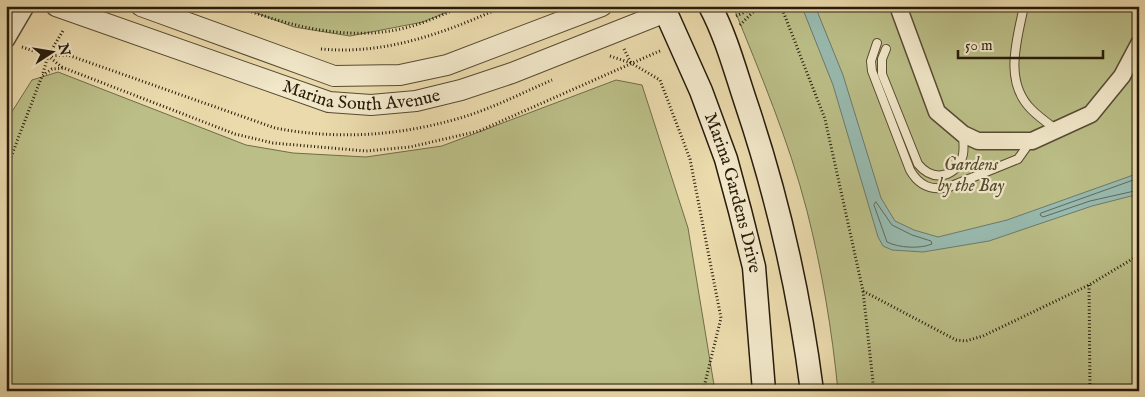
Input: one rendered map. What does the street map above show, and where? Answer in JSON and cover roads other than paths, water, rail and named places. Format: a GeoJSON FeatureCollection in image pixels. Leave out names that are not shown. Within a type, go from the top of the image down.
{"type":"FeatureCollection","features":[{"type":"Feature","properties":{"kind":"main road"},"geometry":{"type":"LineString","coordinates":[[710,6],[733,65],[778,207],[802,314],[812,391]]}},
{"type":"Feature","properties":{"kind":"main road","name":"Marina Gardens Drive"},"geometry":{"type":"LineString","coordinates":[[669,8],[726,159],[754,267],[764,391]]}},
{"type":"Feature","properties":{"kind":"street"},"geometry":{"type":"LineString","coordinates":[[10,42],[26,6]]}},
{"type":"Feature","properties":{"kind":"street","name":"Marina South Avenue"},"geometry":{"type":"LineString","coordinates":[[141,6],[334,76],[400,74],[447,65],[602,6]]}},
{"type":"Feature","properties":{"kind":"street"},"geometry":{"type":"LineString","coordinates":[[898,6],[937,112],[963,134],[978,141],[1032,141],[1091,114],[1122,76],[1139,44]]}},
{"type":"Feature","properties":{"kind":"street","name":"Marina South Avenue"},"geometry":{"type":"LineString","coordinates":[[65,9],[329,102],[371,105],[416,101],[461,90],[512,73],[669,8]]}},
{"type":"Feature","properties":{"kind":"lane"},"geometry":{"type":"LineString","coordinates":[[1024,6],[1013,62],[1018,85],[1031,109],[1057,130]]}},
{"type":"Feature","properties":{"kind":"lane"},"geometry":{"type":"LineString","coordinates":[[877,43],[871,61],[872,71],[910,170],[916,180],[926,187],[938,189],[949,187],[1018,159],[1032,141]]}},
{"type":"Feature","properties":{"kind":"lane"},"geometry":{"type":"LineString","coordinates":[[886,49],[882,59],[882,74],[918,164],[926,173],[935,175],[949,174],[956,168],[963,156],[963,134]]}},
{"type":"Feature","properties":{"kind":"water"},"geometry":{"type":"Polygon","coordinates":[[[815,6],[843,75],[881,198],[895,221],[914,230],[938,237],[1007,220],[1139,173],[1139,194],[1092,206],[989,241],[923,252],[892,250],[883,246],[878,237],[833,85],[802,7],[815,6]]]}},
{"type":"Feature","properties":{"kind":"park label","name":"Gardens by the Bay"},"geometry":{"type":"Point","coordinates":[971,175]}}]}
